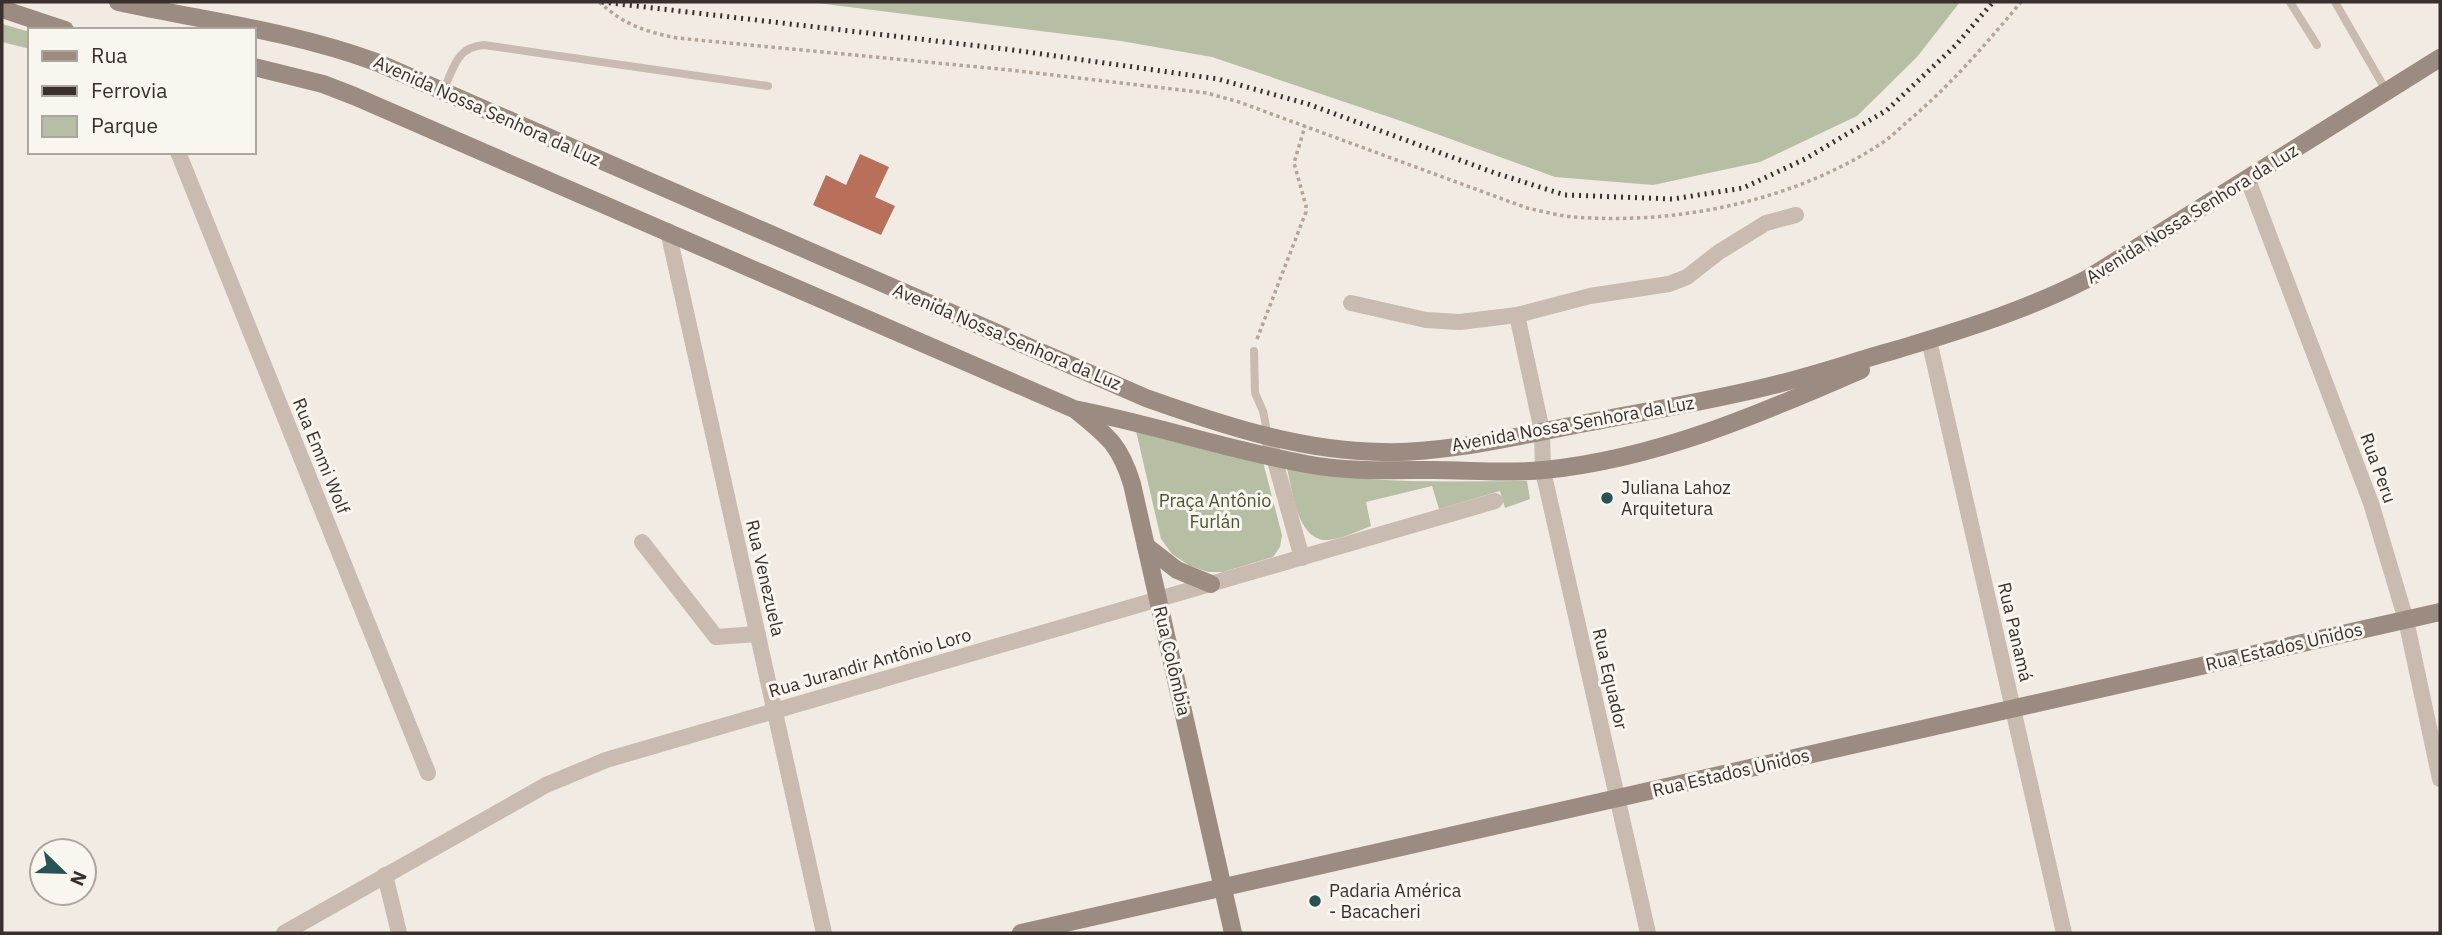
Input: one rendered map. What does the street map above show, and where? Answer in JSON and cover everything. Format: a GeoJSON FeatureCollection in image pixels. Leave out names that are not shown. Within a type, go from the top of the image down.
{"type":"FeatureCollection","features":[{"type":"Feature","properties":{"kind":"main road","name":"Avenida Nossa Senhora da Luz"},"geometry":{"type":"LineString","coordinates":[[118,2],[268,30],[310,40],[376,62],[1146,398],[1268,436],[1330,449],[1384,452],[1431,450],[1542,432],[1760,388],[2018,311],[2067,290],[2248,180],[2440,58]]}},
{"type":"Feature","properties":{"kind":"main road"},"geometry":{"type":"LineString","coordinates":[[2,9],[59,28]]}},
{"type":"Feature","properties":{"kind":"main road","name":"Avenida Nossa Senhora da Luz"},"geometry":{"type":"LineString","coordinates":[[256,67],[323,84],[354,96],[668,230],[1074,409],[1307,465],[1362,470],[1543,471],[1643,452],[1783,404],[1928,340]]}},
{"type":"Feature","properties":{"kind":"main road","name":"Rua Colômbia"},"geometry":{"type":"LineString","coordinates":[[1074,409],[1105,433],[1118,449],[1132,484],[1233,933]]}},
{"type":"Feature","properties":{"kind":"main road"},"geometry":{"type":"LineString","coordinates":[[1146,546],[1177,570],[1210,584]]}},
{"type":"Feature","properties":{"kind":"main road","name":"Rua Estados Unidos"},"geometry":{"type":"LineString","coordinates":[[1021,933],[2440,612]]}},
{"type":"Feature","properties":{"kind":"street","name":"Rua Emmi Wolf"},"geometry":{"type":"LineString","coordinates":[[179,154],[428,773]]}},
{"type":"Feature","properties":{"kind":"street","name":"Rua Peru"},"geometry":{"type":"LineString","coordinates":[[2248,180],[2366,490],[2406,620],[2440,779]]}},
{"type":"Feature","properties":{"kind":"street"},"geometry":{"type":"LineString","coordinates":[[1351,303],[1426,320],[1460,322],[1517,315],[1583,297],[1669,285],[1687,277],[1728,246],[1766,223],[1796,215]]}},
{"type":"Feature","properties":{"kind":"street","name":"Rua Venezuela"},"geometry":{"type":"LineString","coordinates":[[668,230],[824,933]]}},
{"type":"Feature","properties":{"kind":"street","name":"Rua Equador"},"geometry":{"type":"LineString","coordinates":[[1517,315],[1542,432],[1543,471],[1648,933]]}},
{"type":"Feature","properties":{"kind":"street","name":"Rua Panamá"},"geometry":{"type":"LineString","coordinates":[[1928,340],[2064,933]]}},
{"type":"Feature","properties":{"kind":"street"},"geometry":{"type":"LineString","coordinates":[[1268,436],[1302,558]]}},
{"type":"Feature","properties":{"kind":"street","name":"Rua Jurandir Antônio Loro"},"geometry":{"type":"LineString","coordinates":[[284,933],[515,801],[576,771],[606,760],[1495,501]]}},
{"type":"Feature","properties":{"kind":"street"},"geometry":{"type":"LineString","coordinates":[[642,542],[716,638],[758,634]]}},
{"type":"Feature","properties":{"kind":"street"},"geometry":{"type":"LineString","coordinates":[[386,876],[399,933]]}},
{"type":"Feature","properties":{"kind":"lane"},"geometry":{"type":"LineString","coordinates":[[2290,2],[2317,45]]}},
{"type":"Feature","properties":{"kind":"lane"},"geometry":{"type":"LineString","coordinates":[[2335,2],[2387,92]]}},
{"type":"Feature","properties":{"kind":"lane"},"geometry":{"type":"LineString","coordinates":[[443,91],[460,54],[469,46],[484,45],[768,86]]}},
{"type":"Feature","properties":{"kind":"lane"},"geometry":{"type":"LineString","coordinates":[[1254,351],[1255,393],[1263,411],[1268,436]]}},
{"type":"Feature","properties":{"kind":"path"},"geometry":{"type":"LineString","coordinates":[[599,2],[618,19],[643,31],[677,38],[1207,93],[1240,102],[1527,208],[1572,217],[1634,218],[1685,214],[1818,179],[1881,144],[1933,100],[2021,2]]}},
{"type":"Feature","properties":{"kind":"path"},"geometry":{"type":"LineString","coordinates":[[1254,351],[1261,322],[1306,212],[1294,163],[1305,126]]}},
{"type":"Feature","properties":{"kind":"green space"},"geometry":{"type":"Polygon","coordinates":[[[809,2],[1960,2],[1917,57],[1857,116],[1760,162],[1653,185],[1555,177],[1212,57],[1121,41],[809,2]]]}},
{"type":"Feature","properties":{"kind":"green space"},"geometry":{"type":"Polygon","coordinates":[[[2,24],[28,31],[28,48],[2,42],[2,24]]]}},
{"type":"Feature","properties":{"kind":"green space","name":"Praça Antônio Furlán"},"geometry":{"type":"Polygon","coordinates":[[[1136,431],[1263,462],[1282,535],[1280,547],[1273,557],[1223,572],[1208,572],[1190,566],[1172,554],[1161,539],[1136,431]]]}},
{"type":"Feature","properties":{"kind":"green space"},"geometry":{"type":"Polygon","coordinates":[[[1287,468],[1377,480],[1527,481],[1530,499],[1505,508],[1500,491],[1439,509],[1432,486],[1366,502],[1371,526],[1328,540],[1309,533],[1303,524],[1294,501],[1287,468]]]}},
{"type":"Feature","properties":{"kind":"building"},"geometry":{"type":"Polygon","coordinates":[[[860,154],[889,167],[875,197],[895,206],[881,235],[813,205],[826,175],[846,185],[860,154]]]}},
{"type":"Feature","properties":{"kind":"railway"},"geometry":{"type":"LineString","coordinates":[[602,2],[1013,50],[1218,79],[1308,104],[1495,173],[1565,195],[1673,199],[1743,188],[1805,159],[1887,110],[1955,46],[1993,2]]}},
{"type":"Feature","properties":{"kind":"place","name":"Juliana Lahoz Arquitetura"},"geometry":{"type":"Point","coordinates":[1607,498]}},
{"type":"Feature","properties":{"kind":"place","name":"Padaria América - Bacacheri"},"geometry":{"type":"Point","coordinates":[1315,901]}}]}
